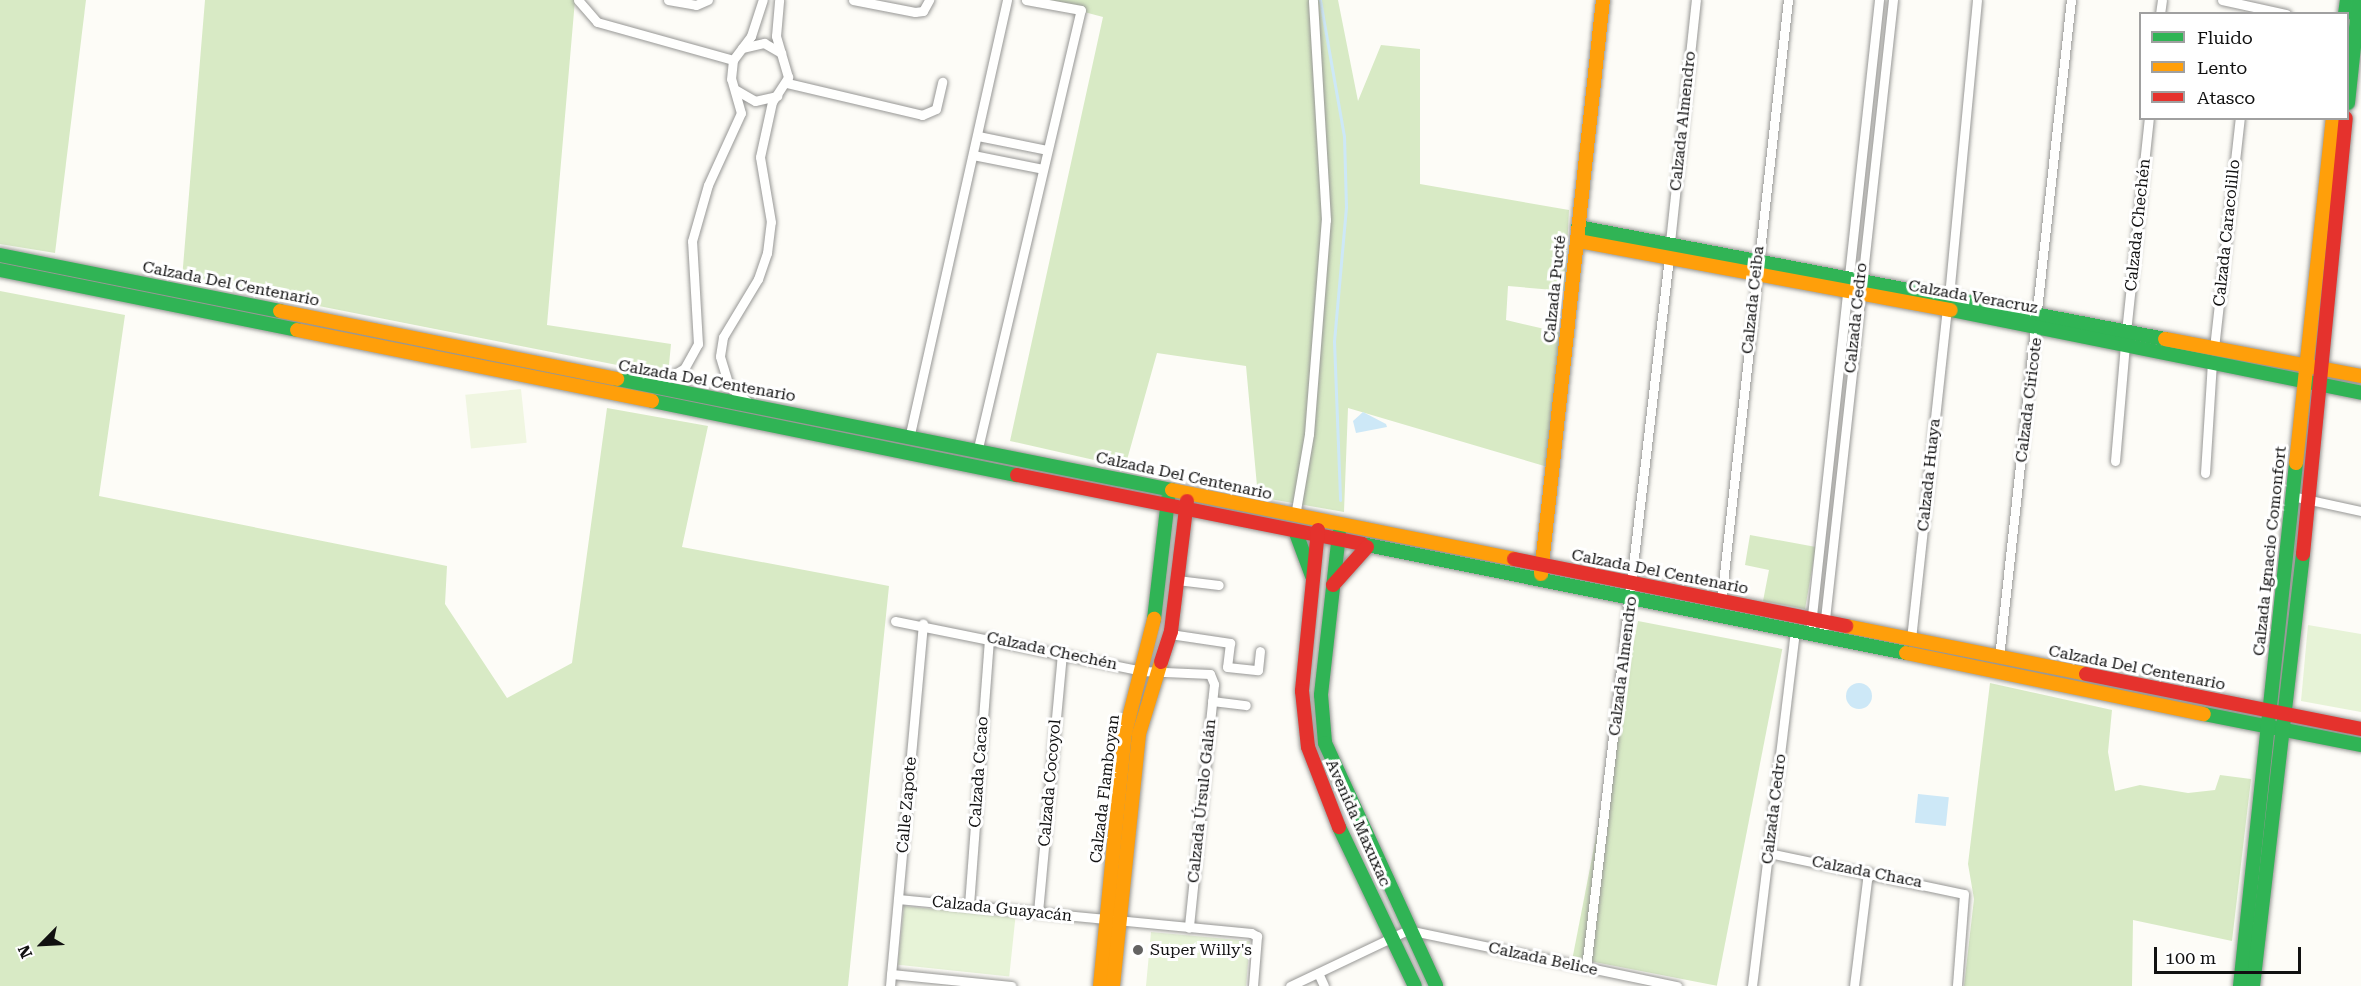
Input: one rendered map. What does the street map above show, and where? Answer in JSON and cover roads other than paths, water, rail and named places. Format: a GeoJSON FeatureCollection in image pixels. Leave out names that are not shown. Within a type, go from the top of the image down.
{"type":"FeatureCollection","features":[{"type":"Feature","properties":{"kind":"main road","name":"Calzada Pucté"},"geometry":{"type":"LineString","coordinates":[[1540,580],[1603,0]]}},
{"type":"Feature","properties":{"kind":"main road"},"geometry":{"type":"LineString","coordinates":[[2349,92],[2359,0]]}},
{"type":"Feature","properties":{"kind":"main road","name":"Calzada Ignacio Comonfort"},"geometry":{"type":"LineString","coordinates":[[2311,367],[2333,120]]}},
{"type":"Feature","properties":{"kind":"main road","name":"Calzada Ignacio Comonfort"},"geometry":{"type":"LineString","coordinates":[[2253,986],[2277,728],[2271,711],[2292,496],[2346,120]]}},
{"type":"Feature","properties":{"kind":"main road","name":"Calzada Veracruz"},"geometry":{"type":"LineString","coordinates":[[1578,234],[1670,242],[1756,266],[2038,321],[2126,338],[2214,348],[2361,376]]}},
{"type":"Feature","properties":{"kind":"main road","name":"Calzada Veracruz"},"geometry":{"type":"LineString","coordinates":[[1578,234],[1669,257],[1756,266]]}},
{"type":"Feature","properties":{"kind":"main road","name":"Calzada Del Centenario"},"geometry":{"type":"LineString","coordinates":[[0,255],[1318,538],[1540,580],[2361,745]]}},
{"type":"Feature","properties":{"kind":"main road","name":"Calzada Del Centenario"},"geometry":{"type":"LineString","coordinates":[[0,270],[618,388],[648,389],[910,434],[1188,495],[2361,729]]}},
{"type":"Feature","properties":{"kind":"main road","name":"Calzada Veracruz"},"geometry":{"type":"LineString","coordinates":[[2126,338],[2212,362],[2361,393]]}},
{"type":"Feature","properties":{"kind":"main road","name":"Calzada Ignacio Comonfort"},"geometry":{"type":"LineString","coordinates":[[2240,986],[2277,728],[2287,714],[2307,501],[2309,383]]}},
{"type":"Feature","properties":{"kind":"main road","name":"Calzada Flamboyan"},"geometry":{"type":"LineString","coordinates":[[1113,986],[1113,919],[1125,733],[1153,628],[1169,491]]}},
{"type":"Feature","properties":{"kind":"main road","name":"Calzada Flamboyan"},"geometry":{"type":"LineString","coordinates":[[1100,986],[1113,919],[1138,734],[1170,634],[1188,495]]}},
{"type":"Feature","properties":{"kind":"main road","name":"Avenida Maxuxac"},"geometry":{"type":"LineString","coordinates":[[1319,521],[1315,584],[1306,659],[1308,747],[1325,797],[1415,986]]}},
{"type":"Feature","properties":{"kind":"main road","name":"Avenida Maxuxac"},"geometry":{"type":"LineString","coordinates":[[1340,525],[1324,661],[1322,720],[1333,767],[1436,986]]}},
{"type":"Feature","properties":{"kind":"main road"},"geometry":{"type":"LineString","coordinates":[[1296,533],[1315,584]]}},
{"type":"Feature","properties":{"kind":"main road"},"geometry":{"type":"LineString","coordinates":[[1332,587],[1367,547]]}},
{"type":"Feature","properties":{"kind":"main road"},"geometry":{"type":"LineString","coordinates":[[1306,659],[1324,661]]}},
{"type":"Feature","properties":{"kind":"street"},"geometry":{"type":"LineString","coordinates":[[668,0],[696,5],[708,0]]}},
{"type":"Feature","properties":{"kind":"street"},"geometry":{"type":"LineString","coordinates":[[648,389],[669,380],[694,357],[701,332],[692,241],[708,185],[736,132],[741,113],[733,60],[742,48],[764,0]]}},
{"type":"Feature","properties":{"kind":"street"},"geometry":{"type":"LineString","coordinates":[[755,407],[729,386],[720,356],[723,337],[758,279],[767,253],[771,222],[760,157],[777,96],[787,83],[783,55],[776,36],[779,0]]}},
{"type":"Feature","properties":{"kind":"street"},"geometry":{"type":"LineString","coordinates":[[853,0],[923,11],[929,0]]}},
{"type":"Feature","properties":{"kind":"street"},"geometry":{"type":"LineString","coordinates":[[910,434],[1007,0]]}},
{"type":"Feature","properties":{"kind":"street"},"geometry":{"type":"LineString","coordinates":[[978,448],[1081,10],[1026,0]]}},
{"type":"Feature","properties":{"kind":"street"},"geometry":{"type":"LineString","coordinates":[[1295,516],[1309,434],[1326,220],[1313,0]]}},
{"type":"Feature","properties":{"kind":"street","name":"Calzada Almendro"},"geometry":{"type":"LineString","coordinates":[[1670,242],[1696,0]]}},
{"type":"Feature","properties":{"kind":"street","name":"Calzada Ceiba"},"geometry":{"type":"LineString","coordinates":[[1721,601],[1756,266],[1788,0]]}},
{"type":"Feature","properties":{"kind":"street","name":"Calzada Cedro"},"geometry":{"type":"LineString","coordinates":[[1816,636],[1853,285],[1879,0]]}},
{"type":"Feature","properties":{"kind":"street","name":"Calzada Cedro"},"geometry":{"type":"LineString","coordinates":[[1853,285],[1893,0]]}},
{"type":"Feature","properties":{"kind":"street","name":"Calzada Huaya"},"geometry":{"type":"LineString","coordinates":[[1911,639],[1948,303],[1977,0]]}},
{"type":"Feature","properties":{"kind":"street","name":"Calzada Ciricote"},"geometry":{"type":"LineString","coordinates":[[2000,657],[2071,0]]}},
{"type":"Feature","properties":{"kind":"street"},"geometry":{"type":"LineString","coordinates":[[2222,0],[2276,12]]}},
{"type":"Feature","properties":{"kind":"street"},"geometry":{"type":"LineString","coordinates":[[579,4],[597,22],[733,60]]}},
{"type":"Feature","properties":{"kind":"street"},"geometry":{"type":"LineString","coordinates":[[742,48],[764,43],[783,55]]}},
{"type":"Feature","properties":{"kind":"street"},"geometry":{"type":"LineString","coordinates":[[787,83],[922,115],[936,109],[942,82]]}},
{"type":"Feature","properties":{"kind":"street"},"geometry":{"type":"LineString","coordinates":[[736,90],[755,102],[777,96]]}},
{"type":"Feature","properties":{"kind":"street","name":"Calzada Chechén"},"geometry":{"type":"LineString","coordinates":[[2115,461],[2149,120]]}},
{"type":"Feature","properties":{"kind":"street","name":"Calzada Caracolillo"},"geometry":{"type":"LineString","coordinates":[[2214,348],[2240,120]]}},
{"type":"Feature","properties":{"kind":"street"},"geometry":{"type":"LineString","coordinates":[[978,136],[1047,150]]}},
{"type":"Feature","properties":{"kind":"street"},"geometry":{"type":"LineString","coordinates":[[973,155],[1043,169]]}},
{"type":"Feature","properties":{"kind":"street","name":"Calzada Almendro"},"geometry":{"type":"LineString","coordinates":[[1586,968],[1633,599],[1669,257]]}},
{"type":"Feature","properties":{"kind":"street"},"geometry":{"type":"LineString","coordinates":[[2205,473],[2212,362]]}},
{"type":"Feature","properties":{"kind":"street"},"geometry":{"type":"LineString","coordinates":[[2292,496],[2361,511]]}},
{"type":"Feature","properties":{"kind":"street"},"geometry":{"type":"LineString","coordinates":[[1177,580],[1220,585]]}},
{"type":"Feature","properties":{"kind":"street","name":"Calzada Chechén"},"geometry":{"type":"LineString","coordinates":[[895,621],[923,624],[1143,670],[1161,668],[1210,674]]}},
{"type":"Feature","properties":{"kind":"street","name":"Calle Zapote"},"geometry":{"type":"LineString","coordinates":[[890,986],[923,624]]}},
{"type":"Feature","properties":{"kind":"street","name":"Calzada Cedro"},"geometry":{"type":"LineString","coordinates":[[1752,986],[1795,632]]}},
{"type":"Feature","properties":{"kind":"street"},"geometry":{"type":"LineString","coordinates":[[1170,634],[1230,643],[1227,667],[1258,670],[1260,651]]}},
{"type":"Feature","properties":{"kind":"street","name":"Calzada Cacao"},"geometry":{"type":"LineString","coordinates":[[969,905],[989,638]]}},
{"type":"Feature","properties":{"kind":"street","name":"Calzada Cocoyol"},"geometry":{"type":"LineString","coordinates":[[1038,912],[1062,654]]}},
{"type":"Feature","properties":{"kind":"street","name":"Calzada Úrsulo Galán"},"geometry":{"type":"LineString","coordinates":[[1189,928],[1212,701],[1210,674]]}},
{"type":"Feature","properties":{"kind":"street"},"geometry":{"type":"LineString","coordinates":[[1212,701],[1246,705]]}},
{"type":"Feature","properties":{"kind":"street","name":"Calzada Chaca"},"geometry":{"type":"LineString","coordinates":[[1769,853],[1964,894],[1957,986]]}},
{"type":"Feature","properties":{"kind":"street"},"geometry":{"type":"LineString","coordinates":[[1854,986],[1868,872]]}},
{"type":"Feature","properties":{"kind":"street","name":"Calzada Guayacán"},"geometry":{"type":"LineString","coordinates":[[898,899],[1113,919],[1257,936],[1253,986]]}},
{"type":"Feature","properties":{"kind":"street"},"geometry":{"type":"LineString","coordinates":[[1290,986],[1408,930]]}},
{"type":"Feature","properties":{"kind":"street","name":"Calzada Belice"},"geometry":{"type":"LineString","coordinates":[[1408,930],[1677,986]]}},
{"type":"Feature","properties":{"kind":"street"},"geometry":{"type":"LineString","coordinates":[[1318,973],[1324,986]]}},
{"type":"Feature","properties":{"kind":"street"},"geometry":{"type":"LineString","coordinates":[[891,975],[961,984],[1011,986]]}},
{"type":"Feature","properties":{"kind":"water"},"geometry":{"type":"Polygon","coordinates":[[[1363,412],[1386,424],[1387,427],[1356,433],[1353,421],[1363,412]]]}},
{"type":"Feature","properties":{"kind":"water"},"geometry":{"type":"Polygon","coordinates":[[[1859,683],[1868,687],[1872,696],[1868,705],[1859,709],[1850,705],[1846,696],[1850,687],[1859,683]]]}},
{"type":"Feature","properties":{"kind":"water"},"geometry":{"type":"Polygon","coordinates":[[[1918,794],[1949,797],[1946,826],[1915,823],[1918,794]]]}},
{"type":"Feature","properties":{"kind":"waterway"},"geometry":{"type":"LineString","coordinates":[[1320,0],[1344,136],[1346,207],[1334,341],[1340,500]]}},
{"type":"Feature","properties":{"kind":"place","name":"Super Willy's"},"geometry":{"type":"Point","coordinates":[1138,950]}}]}
